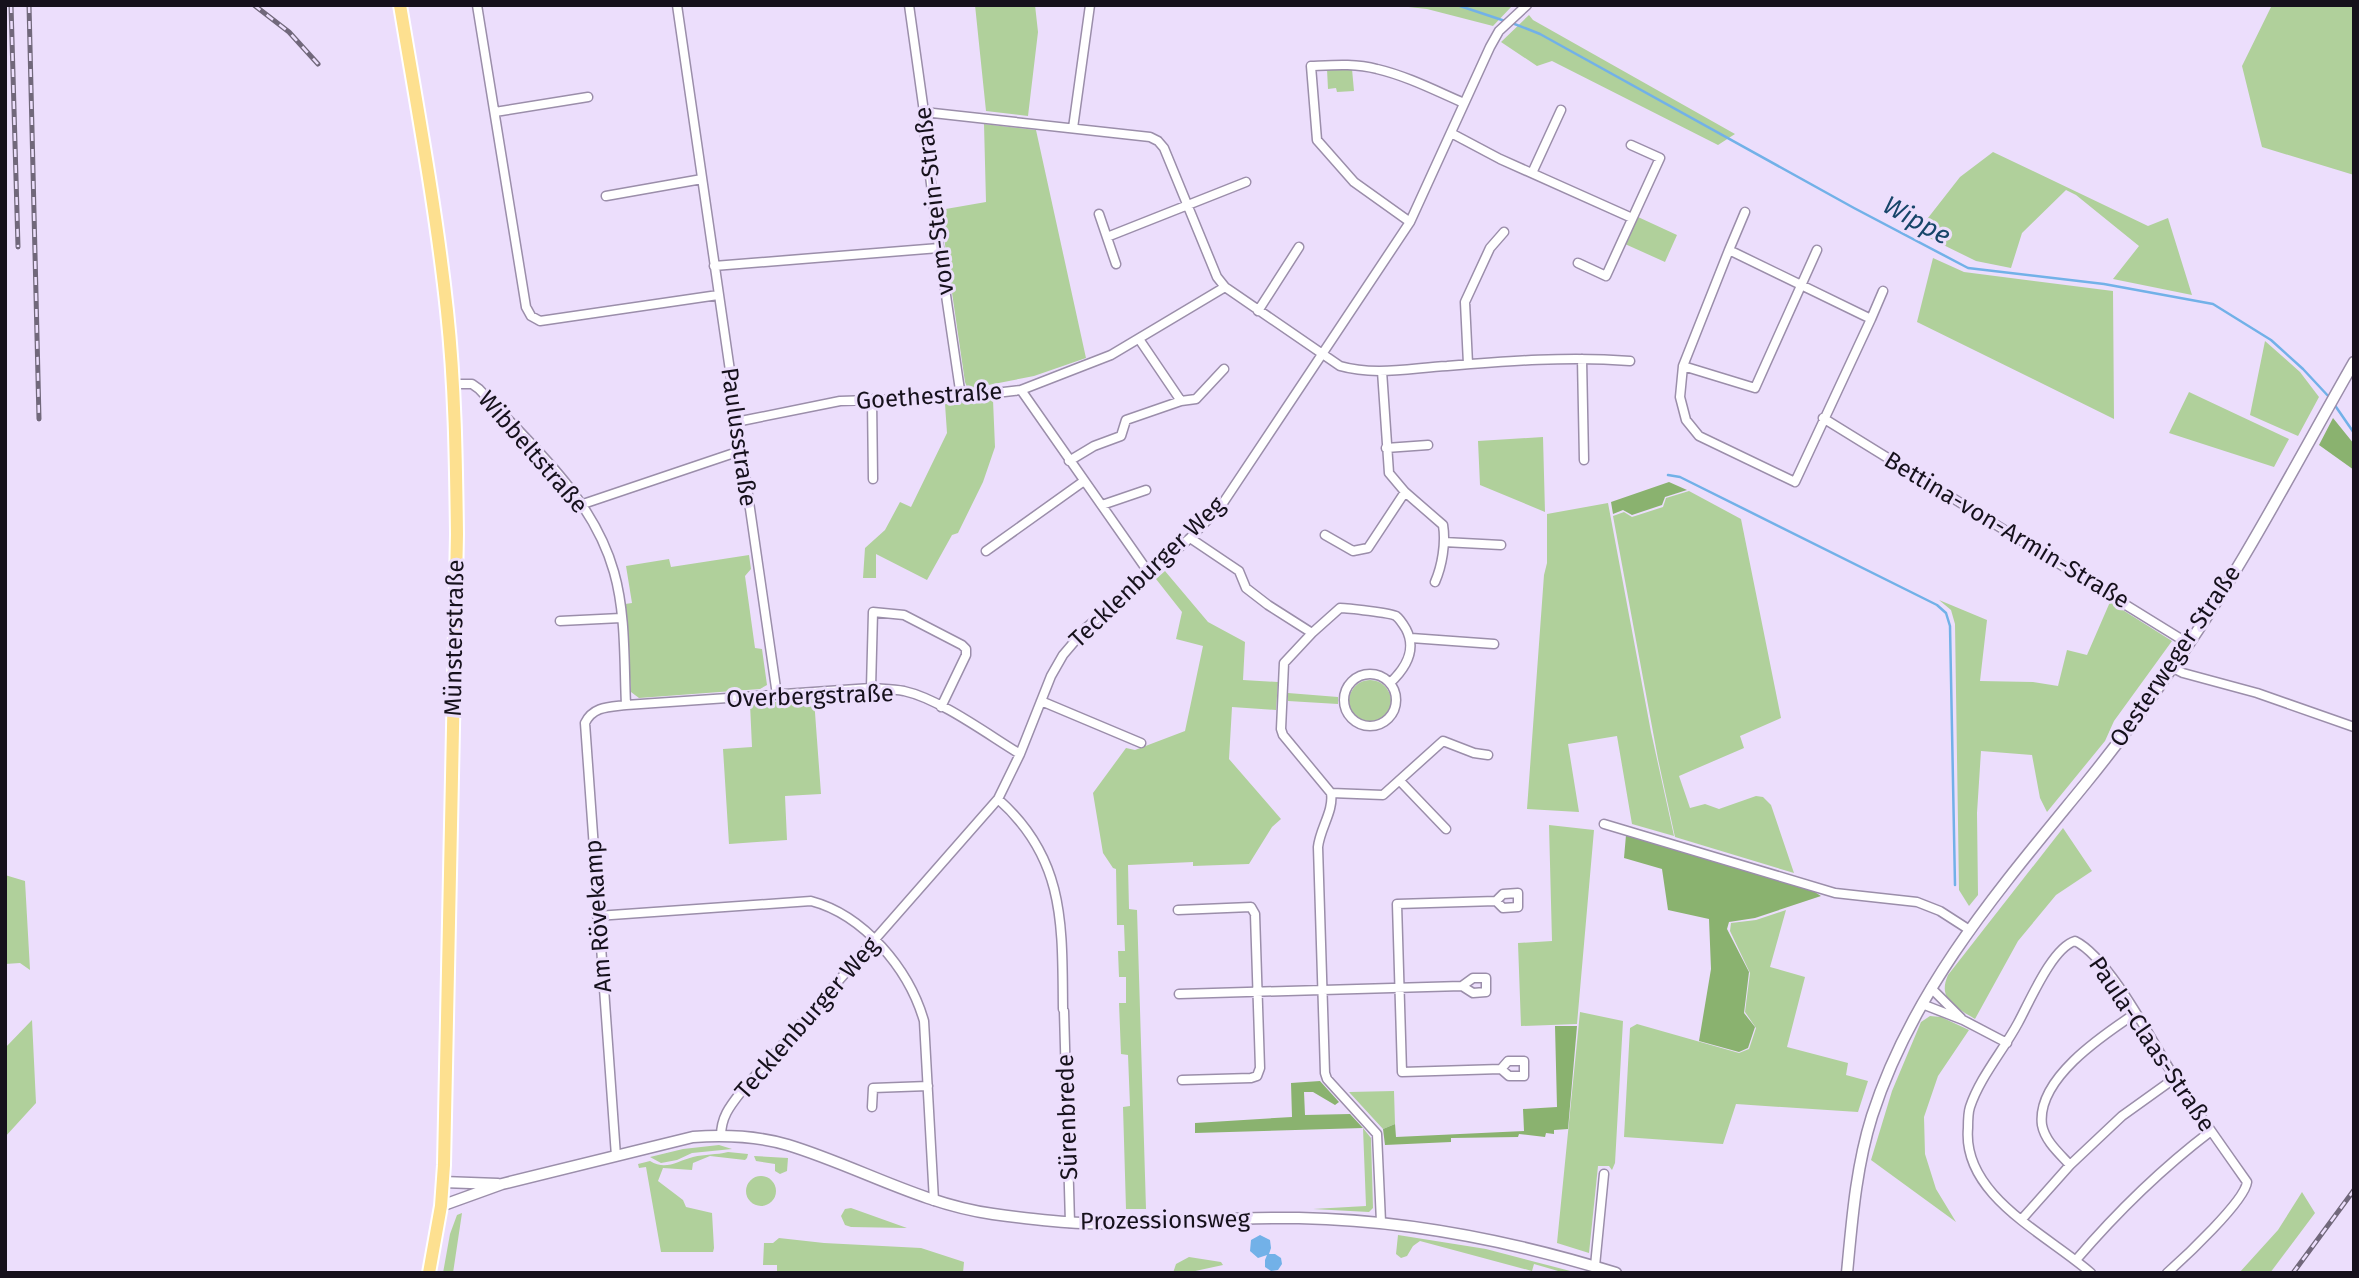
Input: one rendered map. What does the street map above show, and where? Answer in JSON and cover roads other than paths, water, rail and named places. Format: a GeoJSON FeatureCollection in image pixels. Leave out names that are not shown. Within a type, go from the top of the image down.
{"type":"FeatureCollection","features":[{"type":"Feature","properties":{"kind":"main road","name":"Münsterstraße"},"geometry":{"type":"LineString","coordinates":[[400,5],[439,243],[454,384],[457,534],[443,1182],[429,1273]]}},
{"type":"Feature","properties":{"kind":"street"},"geometry":{"type":"LineString","coordinates":[[477,5],[526,307],[531,316],[540,321],[718,296]]}},
{"type":"Feature","properties":{"kind":"street","name":"Paulusstraße"},"geometry":{"type":"LineString","coordinates":[[677,5],[776,695]]}},
{"type":"Feature","properties":{"kind":"street","name":"vom-Stein-Straße"},"geometry":{"type":"LineString","coordinates":[[909,5],[939,248],[961,397]]}},
{"type":"Feature","properties":{"kind":"street"},"geometry":{"type":"LineString","coordinates":[[1073,128],[1090,5]]}},
{"type":"Feature","properties":{"kind":"street","name":"Tecklenburger Weg"},"geometry":{"type":"LineString","coordinates":[[721,1136],[727,1110],[741,1092],[998,799],[1020,754],[1051,676],[1063,655],[1086,628],[1190,538],[1221,506],[1410,222],[1499,31],[1523,8]]}},
{"type":"Feature","properties":{"kind":"street"},"geometry":{"type":"LineString","coordinates":[[1410,222],[1354,182],[1317,140],[1311,66],[1342,64],[1376,68],[1464,103]]}},
{"type":"Feature","properties":{"kind":"street"},"geometry":{"type":"LineString","coordinates":[[495,112],[588,97]]}},
{"type":"Feature","properties":{"kind":"street"},"geometry":{"type":"LineString","coordinates":[[1532,173],[1561,110]]}},
{"type":"Feature","properties":{"kind":"street"},"geometry":{"type":"LineString","coordinates":[[924,111],[1150,137],[1158,141],[1164,148],[1217,277],[1225,287],[1322,355],[1348,368],[1382,372],[1468,364],[1582,359],[1630,361]]}},
{"type":"Feature","properties":{"kind":"street"},"geometry":{"type":"LineString","coordinates":[[1451,133],[1632,219]]}},
{"type":"Feature","properties":{"kind":"street"},"geometry":{"type":"LineString","coordinates":[[1578,263],[1606,276],[1660,158],[1631,145]]}},
{"type":"Feature","properties":{"kind":"street"},"geometry":{"type":"LineString","coordinates":[[606,197],[702,179]]}},
{"type":"Feature","properties":{"kind":"street"},"geometry":{"type":"LineString","coordinates":[[1107,237],[1245,182]]}},
{"type":"Feature","properties":{"kind":"street"},"geometry":{"type":"LineString","coordinates":[[1745,212],[1683,366],[1680,397],[1686,420],[1699,436],[1795,482],[1883,291]]}},
{"type":"Feature","properties":{"kind":"street"},"geometry":{"type":"LineString","coordinates":[[1099,214],[1116,264]]}},
{"type":"Feature","properties":{"kind":"street"},"geometry":{"type":"LineString","coordinates":[[1468,364],[1465,302],[1490,248],[1504,232]]}},
{"type":"Feature","properties":{"kind":"street"},"geometry":{"type":"LineString","coordinates":[[1258,311],[1299,247]]}},
{"type":"Feature","properties":{"kind":"street"},"geometry":{"type":"LineString","coordinates":[[714,266],[939,248]]}},
{"type":"Feature","properties":{"kind":"street"},"geometry":{"type":"LineString","coordinates":[[1729,250],[1871,319]]}},
{"type":"Feature","properties":{"kind":"street"},"geometry":{"type":"LineString","coordinates":[[1683,366],[1755,388],[1817,250]]}},
{"type":"Feature","properties":{"kind":"street","name":"Goethestraße"},"geometry":{"type":"LineString","coordinates":[[736,422],[840,401],[961,397],[1021,390],[1072,371],[1139,339],[1225,287]]}},
{"type":"Feature","properties":{"kind":"street"},"geometry":{"type":"LineString","coordinates":[[1139,339],[1181,401]]}},
{"type":"Feature","properties":{"kind":"street"},"geometry":{"type":"LineString","coordinates":[[1582,359],[1584,460]]}},
{"type":"Feature","properties":{"kind":"street","name":"Oesterweger Straße"},"geometry":{"type":"LineString","coordinates":[[1847,1273],[1853,1202],[1872,1115],[1906,1034],[1922,1004],[1968,929],[2096,770],[2173,668],[2270,511],[2354,362]]}},
{"type":"Feature","properties":{"kind":"street"},"geometry":{"type":"LineString","coordinates":[[1069,461],[1094,446],[1121,436],[1125,420],[1196,398],[1224,369]]}},
{"type":"Feature","properties":{"kind":"street"},"geometry":{"type":"LineString","coordinates":[[1382,372],[1389,473],[1405,492],[1443,525],[1444,542],[1440,571],[1435,582]]}},
{"type":"Feature","properties":{"kind":"street","name":"Wibbeltstraße"},"geometry":{"type":"LineString","coordinates":[[454,384],[472,384],[479,389],[583,504],[607,551],[615,574],[621,618],[626,705]]}},
{"type":"Feature","properties":{"kind":"street"},"geometry":{"type":"LineString","coordinates":[[1021,390],[1149,573]]}},
{"type":"Feature","properties":{"kind":"street"},"geometry":{"type":"LineString","coordinates":[[872,399],[873,479]]}},
{"type":"Feature","properties":{"kind":"street","name":"Bettina-von-Armin-Straße"},"geometry":{"type":"LineString","coordinates":[[1823,418],[2189,644]]}},
{"type":"Feature","properties":{"kind":"street"},"geometry":{"type":"LineString","coordinates":[[1386,448],[1428,445]]}},
{"type":"Feature","properties":{"kind":"street"},"geometry":{"type":"LineString","coordinates":[[583,504],[740,451]]}},
{"type":"Feature","properties":{"kind":"street"},"geometry":{"type":"LineString","coordinates":[[986,551],[1084,481]]}},
{"type":"Feature","properties":{"kind":"street"},"geometry":{"type":"LineString","coordinates":[[1102,505],[1146,490]]}},
{"type":"Feature","properties":{"kind":"street"},"geometry":{"type":"LineString","coordinates":[[1325,535],[1353,551],[1368,548],[1405,492]]}},
{"type":"Feature","properties":{"kind":"street"},"geometry":{"type":"LineString","coordinates":[[1190,538],[1239,570],[1246,588],[1312,633]]}},
{"type":"Feature","properties":{"kind":"street"},"geometry":{"type":"LineString","coordinates":[[1444,542],[1501,545]]}},
{"type":"Feature","properties":{"kind":"street"},"geometry":{"type":"LineString","coordinates":[[1381,1222],[1377,1134],[1327,1079],[1325,1073],[1318,847],[1331,803],[1331,793],[1280,729],[1284,663],[1340,608],[1396,616],[1411,638],[1407,662],[1402,672],[1390,683]]}},
{"type":"Feature","properties":{"kind":"street"},"geometry":{"type":"LineString","coordinates":[[871,688],[873,612],[904,615],[966,649],[966,655],[941,707]]}},
{"type":"Feature","properties":{"kind":"street"},"geometry":{"type":"LineString","coordinates":[[560,621],[621,618]]}},
{"type":"Feature","properties":{"kind":"street"},"geometry":{"type":"LineString","coordinates":[[1411,638],[1494,644]]}},
{"type":"Feature","properties":{"kind":"street"},"geometry":{"type":"LineString","coordinates":[[2173,668],[2354,727]]}},
{"type":"Feature","properties":{"kind":"street"},"geometry":{"type":"LineString","coordinates":[[1375,674],[1390,683],[1397,701],[1390,718],[1375,726],[1357,723],[1350,717],[1344,701],[1350,684],[1357,678],[1375,674]]}},
{"type":"Feature","properties":{"kind":"street","name":"Overbergstraße"},"geometry":{"type":"LineString","coordinates":[[626,705],[871,688],[905,691],[941,707],[1020,754]]}},
{"type":"Feature","properties":{"kind":"street"},"geometry":{"type":"LineString","coordinates":[[1041,701],[1141,743]]}},
{"type":"Feature","properties":{"kind":"street","name":"Am Rövekamp"},"geometry":{"type":"LineString","coordinates":[[616,1156],[585,723],[595,710],[626,705]]}},
{"type":"Feature","properties":{"kind":"street"},"geometry":{"type":"LineString","coordinates":[[1331,793],[1378,796],[1388,792],[1443,741],[1474,753],[1488,755]]}},
{"type":"Feature","properties":{"kind":"street"},"geometry":{"type":"LineString","coordinates":[[1399,781],[1446,829]]}},
{"type":"Feature","properties":{"kind":"street","name":"Sürenbrede"},"geometry":{"type":"LineString","coordinates":[[998,799],[1031,836],[1055,884],[1062,924],[1070,1223]]}},
{"type":"Feature","properties":{"kind":"street"},"geometry":{"type":"LineString","coordinates":[[1604,824],[1835,893],[1917,902],[1940,911],[1968,929]]}},
{"type":"Feature","properties":{"kind":"street"},"geometry":{"type":"LineString","coordinates":[[597,916],[811,901],[826,905],[842,914],[874,941],[899,970],[920,1007],[927,1037],[934,1200]]}},
{"type":"Feature","properties":{"kind":"street"},"geometry":{"type":"LineString","coordinates":[[1496,901],[1397,904],[1399,988],[1402,1072],[1501,1069]]}},
{"type":"Feature","properties":{"kind":"street"},"geometry":{"type":"LineString","coordinates":[[1178,909],[1251,907],[1255,914],[1259,1068],[1257,1076],[1182,1080]]}},
{"type":"Feature","properties":{"kind":"street","name":"Paula-Claas-Straße"},"geometry":{"type":"LineString","coordinates":[[2007,1043],[2052,963],[2066,944],[2075,941],[2094,955],[2136,1013],[2175,1078],[2247,1182],[2245,1192],[2167,1273]]}},
{"type":"Feature","properties":{"kind":"street"},"geometry":{"type":"LineString","coordinates":[[1179,994],[1462,986]]}},
{"type":"Feature","properties":{"kind":"street"},"geometry":{"type":"LineString","coordinates":[[1931,988],[1963,1020]]}},
{"type":"Feature","properties":{"kind":"street"},"geometry":{"type":"LineString","coordinates":[[1922,1004],[1963,1020],[2007,1043],[1969,1108],[1967,1137],[1974,1166],[1991,1193],[2005,1208],[2091,1273]]}},
{"type":"Feature","properties":{"kind":"street"},"geometry":{"type":"LineString","coordinates":[[2070,1165],[2049,1143],[2042,1126],[2044,1104],[2058,1080],[2081,1053],[2136,1013]]}},
{"type":"Feature","properties":{"kind":"street"},"geometry":{"type":"LineString","coordinates":[[2022,1219],[2070,1165],[2122,1115],[2175,1078]]}},
{"type":"Feature","properties":{"kind":"street"},"geometry":{"type":"LineString","coordinates":[[872,1107],[873,1088],[928,1086]]}},
{"type":"Feature","properties":{"kind":"street"},"geometry":{"type":"LineString","coordinates":[[2076,1260],[2153,1178],[2211,1131]]}},
{"type":"Feature","properties":{"kind":"street"},"geometry":{"type":"LineString","coordinates":[[441,1206],[502,1184],[693,1138],[721,1136]]}},
{"type":"Feature","properties":{"kind":"street","name":"Prozessionsweg"},"geometry":{"type":"LineString","coordinates":[[721,1136],[787,1145],[934,1200],[981,1212],[1070,1223],[1251,1217],[1381,1222],[1495,1240],[1616,1273]]}},
{"type":"Feature","properties":{"kind":"street"},"geometry":{"type":"LineString","coordinates":[[1595,1266],[1604,1174]]}},
{"type":"Feature","properties":{"kind":"street"},"geometry":{"type":"LineString","coordinates":[[443,1182],[502,1184]]}},
{"type":"Feature","properties":{"kind":"water"},"geometry":{"type":"Polygon","coordinates":[[[1260,1235],[1270,1240],[1269,1254],[1281,1258],[1282,1264],[1278,1270],[1271,1271],[1265,1267],[1267,1255],[1258,1258],[1250,1251],[1251,1240],[1260,1235]]]}},
{"type":"Feature","properties":{"kind":"waterway","name":"Wippe"},"geometry":{"type":"LineString","coordinates":[[1457,5],[1505,21]]}},
{"type":"Feature","properties":{"kind":"waterway","name":"Wippe"},"geometry":{"type":"LineString","coordinates":[[1512,23],[1540,34],[1968,268],[2104,284],[2213,304],[2271,340],[2330,398]]}},
{"type":"Feature","properties":{"kind":"waterway","name":"Wippe"},"geometry":{"type":"LineString","coordinates":[[2334,404],[2354,433]]}},
{"type":"Feature","properties":{"kind":"waterway"},"geometry":{"type":"LineString","coordinates":[[1668,475],[1680,477],[1937,605],[1946,613],[1950,626],[1955,885]]}},
{"type":"Feature","properties":{"kind":"railway"},"geometry":{"type":"LineString","coordinates":[[11,5],[18,247]]}},
{"type":"Feature","properties":{"kind":"railway"},"geometry":{"type":"LineString","coordinates":[[29,5],[39,419]]}},
{"type":"Feature","properties":{"kind":"railway"},"geometry":{"type":"LineString","coordinates":[[254,5],[289,32],[318,64]]}},
{"type":"Feature","properties":{"kind":"railway"},"geometry":{"type":"LineString","coordinates":[[2293,1273],[2354,1190]]}}]}
